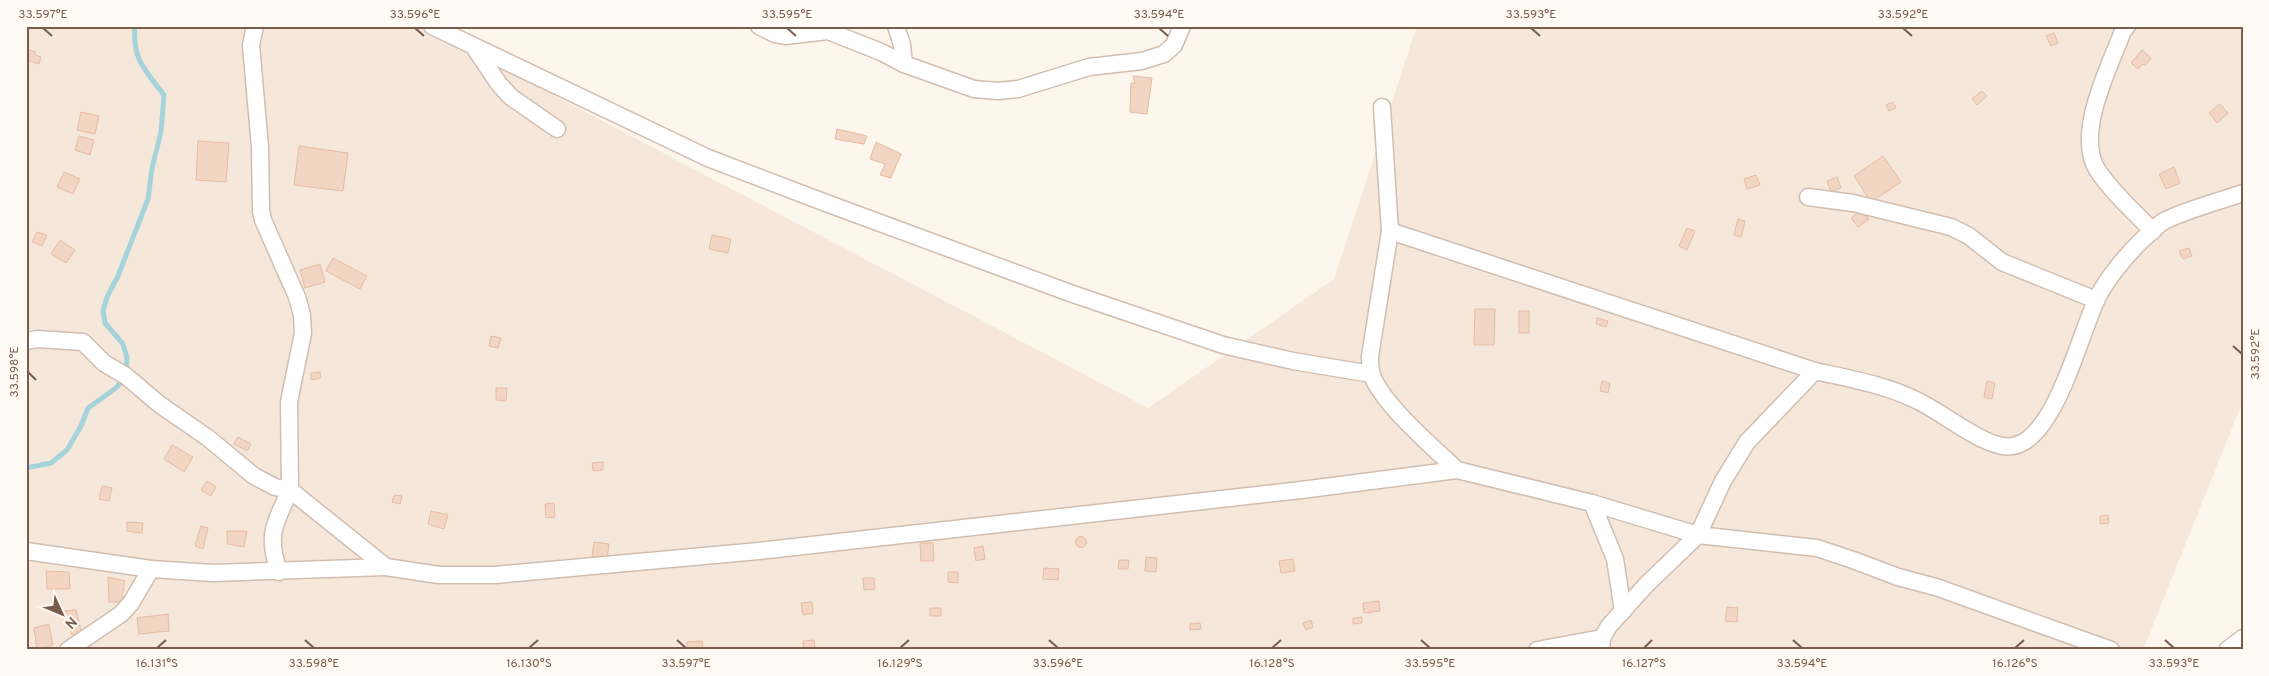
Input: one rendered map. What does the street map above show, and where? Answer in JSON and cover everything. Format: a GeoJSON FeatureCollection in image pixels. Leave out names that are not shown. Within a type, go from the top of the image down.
{"type":"FeatureCollection","features":[{"type":"Feature","properties":{"kind":"street"},"geometry":{"type":"LineString","coordinates":[[255,26],[251,45],[260,147],[261,211],[263,220],[297,297],[304,333],[289,402],[290,490],[272,532],[273,554],[279,572]]}},
{"type":"Feature","properties":{"kind":"street"},"geometry":{"type":"LineString","coordinates":[[432,26],[476,49],[708,158],[1070,293],[1223,345],[1293,361],[1371,374]]}},
{"type":"Feature","properties":{"kind":"street"},"geometry":{"type":"LineString","coordinates":[[759,26],[775,34],[785,36],[828,32],[881,52],[904,64],[974,89],[998,91],[1018,89],[1088,67],[1142,61],[1164,54],[1174,45],[1182,26]]}},
{"type":"Feature","properties":{"kind":"street"},"geometry":{"type":"LineString","coordinates":[[896,26],[902,45],[904,64]]}},
{"type":"Feature","properties":{"kind":"street"},"geometry":{"type":"LineString","coordinates":[[2127,26],[2123,31],[2093,114],[2089,137],[2091,155],[2098,170],[2116,193],[2153,231]]}},
{"type":"Feature","properties":{"kind":"street"},"geometry":{"type":"LineString","coordinates":[[476,49],[499,84],[511,97],[558,129]]}},
{"type":"Feature","properties":{"kind":"street"},"geometry":{"type":"LineString","coordinates":[[1382,107],[1390,231],[1370,356],[1371,374],[1379,389],[1417,433],[1458,470]]}},
{"type":"Feature","properties":{"kind":"street"},"geometry":{"type":"LineString","coordinates":[[1390,231],[1815,371],[1874,383],[1910,398],[1989,442],[2005,447],[2022,443],[2037,432],[2059,396],[2096,300],[2122,264],[2163,222],[2243,193]]}},
{"type":"Feature","properties":{"kind":"street"},"geometry":{"type":"LineString","coordinates":[[1808,197],[1853,203],[1952,227],[1969,236],[2002,262],[2096,300]]}},
{"type":"Feature","properties":{"kind":"street"},"geometry":{"type":"LineString","coordinates":[[26,341],[38,339],[84,342],[104,363],[126,376],[159,404],[208,438],[254,476],[276,487],[290,490],[386,567]]}},
{"type":"Feature","properties":{"kind":"street"},"geometry":{"type":"LineString","coordinates":[[1537,650],[1602,644],[1609,626],[1698,535],[1723,481],[1747,442],[1815,371]]}},
{"type":"Feature","properties":{"kind":"street"},"geometry":{"type":"LineString","coordinates":[[26,552],[151,569],[213,573],[386,567],[439,575],[495,575],[759,551],[1311,489],[1458,470],[1592,503],[1698,535],[1817,548],[1898,577],[1936,587],[2112,650]]}},
{"type":"Feature","properties":{"kind":"street"},"geometry":{"type":"LineString","coordinates":[[1592,503],[1615,559],[1623,611]]}},
{"type":"Feature","properties":{"kind":"street"},"geometry":{"type":"LineString","coordinates":[[68,650],[121,614],[131,603],[151,569]]}},
{"type":"Feature","properties":{"kind":"street"},"geometry":{"type":"LineString","coordinates":[[2226,650],[2243,638]]}},
{"type":"Feature","properties":{"kind":"shaded area"},"geometry":{"type":"Polygon","coordinates":[[[26,26],[422,26],[1148,408],[1334,279],[1417,26],[2243,26],[2243,401],[2143,650],[26,650],[26,26]]]}},
{"type":"Feature","properties":{"kind":"building"},"geometry":{"type":"Polygon","coordinates":[[[2054,33],[2058,43],[2051,46],[2046,36],[2054,33]]]}},
{"type":"Feature","properties":{"kind":"building"},"geometry":{"type":"Polygon","coordinates":[[[26,49],[36,52],[35,55],[41,57],[39,64],[26,60],[26,49]]]}},
{"type":"Feature","properties":{"kind":"building"},"geometry":{"type":"Polygon","coordinates":[[[2142,50],[2151,58],[2145,66],[2143,64],[2138,69],[2131,63],[2142,50]]]}},
{"type":"Feature","properties":{"kind":"building"},"geometry":{"type":"Polygon","coordinates":[[[1133,76],[1152,78],[1147,114],[1130,112],[1131,83],[1135,83],[1133,76]]]}},
{"type":"Feature","properties":{"kind":"building"},"geometry":{"type":"Polygon","coordinates":[[[1982,91],[1987,96],[1977,105],[1972,99],[1982,91]]]}},
{"type":"Feature","properties":{"kind":"building"},"geometry":{"type":"Polygon","coordinates":[[[1893,102],[1896,108],[1889,111],[1886,105],[1893,102]]]}},
{"type":"Feature","properties":{"kind":"building"},"geometry":{"type":"Polygon","coordinates":[[[2220,104],[2228,113],[2217,123],[2209,113],[2220,104]]]}},
{"type":"Feature","properties":{"kind":"building"},"geometry":{"type":"Polygon","coordinates":[[[81,112],[99,116],[95,134],[77,130],[81,112]]]}},
{"type":"Feature","properties":{"kind":"building"},"geometry":{"type":"Polygon","coordinates":[[[837,129],[867,136],[864,144],[835,139],[837,129]]]}},
{"type":"Feature","properties":{"kind":"building"},"geometry":{"type":"Polygon","coordinates":[[[79,136],[94,140],[90,155],[75,150],[79,136]]]}},
{"type":"Feature","properties":{"kind":"building"},"geometry":{"type":"Polygon","coordinates":[[[198,141],[229,143],[226,182],[196,180],[198,141]]]}},
{"type":"Feature","properties":{"kind":"building"},"geometry":{"type":"Polygon","coordinates":[[[876,142],[901,154],[891,178],[880,175],[885,164],[870,159],[876,142]]]}},
{"type":"Feature","properties":{"kind":"building"},"geometry":{"type":"Polygon","coordinates":[[[299,146],[348,153],[343,191],[294,185],[299,146]]]}},
{"type":"Feature","properties":{"kind":"building"},"geometry":{"type":"Polygon","coordinates":[[[1883,156],[1901,182],[1871,202],[1854,176],[1883,156]]]}},
{"type":"Feature","properties":{"kind":"building"},"geometry":{"type":"Polygon","coordinates":[[[2174,167],[2180,183],[2166,189],[2159,174],[2174,167]]]}},
{"type":"Feature","properties":{"kind":"building"},"geometry":{"type":"Polygon","coordinates":[[[64,172],[80,179],[73,194],[57,187],[64,172]]]}},
{"type":"Feature","properties":{"kind":"building"},"geometry":{"type":"Polygon","coordinates":[[[1756,175],[1760,185],[1747,189],[1744,179],[1756,175]]]}},
{"type":"Feature","properties":{"kind":"building"},"geometry":{"type":"Polygon","coordinates":[[[1837,177],[1841,188],[1831,192],[1827,181],[1837,177]]]}},
{"type":"Feature","properties":{"kind":"building"},"geometry":{"type":"Polygon","coordinates":[[[1862,210],[1869,219],[1858,227],[1851,218],[1862,210]]]}},
{"type":"Feature","properties":{"kind":"building"},"geometry":{"type":"Polygon","coordinates":[[[1738,219],[1745,221],[1741,237],[1734,235],[1738,219]]]}},
{"type":"Feature","properties":{"kind":"building"},"geometry":{"type":"Polygon","coordinates":[[[1687,228],[1695,231],[1687,250],[1679,246],[1687,228]]]}},
{"type":"Feature","properties":{"kind":"building"},"geometry":{"type":"Polygon","coordinates":[[[37,232],[47,235],[42,246],[32,242],[37,232]]]}},
{"type":"Feature","properties":{"kind":"building"},"geometry":{"type":"Polygon","coordinates":[[[712,235],[731,239],[728,253],[709,249],[712,235]]]}},
{"type":"Feature","properties":{"kind":"building"},"geometry":{"type":"Polygon","coordinates":[[[60,240],[75,250],[66,263],[51,254],[60,240]]]}},
{"type":"Feature","properties":{"kind":"building"},"geometry":{"type":"Polygon","coordinates":[[[2189,248],[2192,256],[2183,259],[2179,251],[2189,248]]]}},
{"type":"Feature","properties":{"kind":"building"},"geometry":{"type":"Polygon","coordinates":[[[333,258],[367,276],[360,289],[326,271],[333,258]]]}},
{"type":"Feature","properties":{"kind":"building"},"geometry":{"type":"Polygon","coordinates":[[[320,264],[325,282],[305,288],[300,270],[320,264]]]}},
{"type":"Feature","properties":{"kind":"building"},"geometry":{"type":"Polygon","coordinates":[[[1475,309],[1495,309],[1494,345],[1474,345],[1475,309]]]}},
{"type":"Feature","properties":{"kind":"building"},"geometry":{"type":"Polygon","coordinates":[[[1519,311],[1529,311],[1529,333],[1519,333],[1519,311]]]}},
{"type":"Feature","properties":{"kind":"building"},"geometry":{"type":"Polygon","coordinates":[[[1597,318],[1608,321],[1606,327],[1596,324],[1597,318]]]}},
{"type":"Feature","properties":{"kind":"building"},"geometry":{"type":"Polygon","coordinates":[[[491,336],[501,338],[498,348],[489,346],[491,336]]]}},
{"type":"Feature","properties":{"kind":"building"},"geometry":{"type":"Polygon","coordinates":[[[320,372],[321,378],[311,380],[311,373],[320,372]]]}},
{"type":"Feature","properties":{"kind":"building"},"geometry":{"type":"Polygon","coordinates":[[[1602,381],[1610,383],[1608,393],[1600,391],[1602,381]]]}},
{"type":"Feature","properties":{"kind":"building"},"geometry":{"type":"Polygon","coordinates":[[[1987,381],[1995,383],[1992,399],[1984,397],[1987,381]]]}},
{"type":"Feature","properties":{"kind":"building"},"geometry":{"type":"Polygon","coordinates":[[[496,388],[507,388],[506,401],[496,400],[496,388]]]}},
{"type":"Feature","properties":{"kind":"building"},"geometry":{"type":"Polygon","coordinates":[[[238,437],[251,444],[247,451],[234,444],[238,437]]]}},
{"type":"Feature","properties":{"kind":"building"},"geometry":{"type":"Polygon","coordinates":[[[172,445],[193,457],[184,472],[164,459],[172,445]]]}},
{"type":"Feature","properties":{"kind":"building"},"geometry":{"type":"Polygon","coordinates":[[[603,462],[603,470],[593,471],[592,463],[603,462]]]}},
{"type":"Feature","properties":{"kind":"building"},"geometry":{"type":"Polygon","coordinates":[[[207,481],[216,487],[211,496],[201,490],[207,481]]]}},
{"type":"Feature","properties":{"kind":"building"},"geometry":{"type":"Polygon","coordinates":[[[102,486],[112,488],[109,501],[99,499],[102,486]]]}},
{"type":"Feature","properties":{"kind":"building"},"geometry":{"type":"Polygon","coordinates":[[[394,495],[402,496],[400,504],[392,502],[394,495]]]}},
{"type":"Feature","properties":{"kind":"building"},"geometry":{"type":"Polygon","coordinates":[[[554,503],[555,517],[546,518],[545,504],[554,503]]]}},
{"type":"Feature","properties":{"kind":"building"},"geometry":{"type":"Polygon","coordinates":[[[431,511],[448,515],[444,529],[428,524],[431,511]]]}},
{"type":"Feature","properties":{"kind":"building"},"geometry":{"type":"Polygon","coordinates":[[[2108,515],[2109,523],[2100,524],[2100,516],[2108,515]]]}},
{"type":"Feature","properties":{"kind":"building"},"geometry":{"type":"Polygon","coordinates":[[[127,522],[143,523],[142,533],[127,531],[127,522]]]}},
{"type":"Feature","properties":{"kind":"building"},"geometry":{"type":"Polygon","coordinates":[[[201,526],[208,528],[203,549],[195,546],[201,526]]]}},
{"type":"Feature","properties":{"kind":"building"},"geometry":{"type":"Polygon","coordinates":[[[227,531],[247,531],[244,547],[227,544],[227,531]]]}},
{"type":"Feature","properties":{"kind":"building"},"geometry":{"type":"Polygon","coordinates":[[[1081,536],[1087,542],[1081,548],[1075,542],[1081,536]]]}},
{"type":"Feature","properties":{"kind":"building"},"geometry":{"type":"Polygon","coordinates":[[[594,542],[609,544],[607,559],[592,556],[594,542]]]}},
{"type":"Feature","properties":{"kind":"building"},"geometry":{"type":"Polygon","coordinates":[[[920,543],[933,543],[934,561],[921,561],[920,543]]]}},
{"type":"Feature","properties":{"kind":"building"},"geometry":{"type":"Polygon","coordinates":[[[983,546],[985,559],[976,561],[974,548],[983,546]]]}},
{"type":"Feature","properties":{"kind":"building"},"geometry":{"type":"Polygon","coordinates":[[[1146,557],[1157,558],[1156,572],[1145,571],[1146,557]]]}},
{"type":"Feature","properties":{"kind":"building"},"geometry":{"type":"Polygon","coordinates":[[[1293,559],[1295,571],[1281,573],[1279,561],[1293,559]]]}},
{"type":"Feature","properties":{"kind":"building"},"geometry":{"type":"Polygon","coordinates":[[[1119,560],[1129,560],[1128,569],[1118,569],[1119,560]]]}},
{"type":"Feature","properties":{"kind":"building"},"geometry":{"type":"Polygon","coordinates":[[[1044,568],[1059,569],[1058,580],[1043,579],[1044,568]]]}},
{"type":"Feature","properties":{"kind":"building"},"geometry":{"type":"Polygon","coordinates":[[[46,571],[69,572],[70,589],[47,589],[46,571]]]}},
{"type":"Feature","properties":{"kind":"building"},"geometry":{"type":"Polygon","coordinates":[[[948,572],[958,572],[958,583],[948,582],[948,572]]]}},
{"type":"Feature","properties":{"kind":"building"},"geometry":{"type":"Polygon","coordinates":[[[108,577],[125,581],[121,602],[109,602],[108,577]]]}},
{"type":"Feature","properties":{"kind":"building"},"geometry":{"type":"Polygon","coordinates":[[[863,578],[874,578],[875,589],[864,590],[863,578]]]}},
{"type":"Feature","properties":{"kind":"building"},"geometry":{"type":"Polygon","coordinates":[[[1379,601],[1380,611],[1364,613],[1363,603],[1379,601]]]}},
{"type":"Feature","properties":{"kind":"building"},"geometry":{"type":"Polygon","coordinates":[[[812,602],[813,613],[803,615],[801,603],[812,602]]]}},
{"type":"Feature","properties":{"kind":"building"},"geometry":{"type":"Polygon","coordinates":[[[1727,607],[1738,608],[1737,622],[1725,621],[1727,607]]]}},
{"type":"Feature","properties":{"kind":"building"},"geometry":{"type":"Polygon","coordinates":[[[930,608],[941,608],[941,616],[930,616],[930,608]]]}},
{"type":"Feature","properties":{"kind":"building"},"geometry":{"type":"Polygon","coordinates":[[[76,610],[82,634],[72,635],[64,611],[76,610]]]}},
{"type":"Feature","properties":{"kind":"building"},"geometry":{"type":"Polygon","coordinates":[[[168,614],[169,631],[139,634],[137,618],[168,614]]]}},
{"type":"Feature","properties":{"kind":"building"},"geometry":{"type":"Polygon","coordinates":[[[1362,617],[1362,623],[1353,624],[1353,618],[1362,617]]]}},
{"type":"Feature","properties":{"kind":"building"},"geometry":{"type":"Polygon","coordinates":[[[1311,620],[1313,627],[1306,630],[1303,623],[1311,620]]]}},
{"type":"Feature","properties":{"kind":"building"},"geometry":{"type":"Polygon","coordinates":[[[1200,623],[1201,629],[1190,630],[1190,624],[1200,623]]]}},
{"type":"Feature","properties":{"kind":"building"},"geometry":{"type":"Polygon","coordinates":[[[49,624],[53,645],[37,650],[34,628],[49,624]]]}},
{"type":"Feature","properties":{"kind":"building"},"geometry":{"type":"Polygon","coordinates":[[[814,640],[815,649],[804,650],[803,641],[814,640]]]}},
{"type":"Feature","properties":{"kind":"building"},"geometry":{"type":"Polygon","coordinates":[[[702,641],[703,650],[688,650],[687,642],[702,641]]]}},
{"type":"Feature","properties":{"kind":"waterway"},"geometry":{"type":"LineString","coordinates":[[26,468],[51,463],[67,450],[81,426],[88,408],[116,388],[126,376],[127,358],[123,344],[105,323],[103,311],[107,297],[118,276],[148,199],[152,168],[161,132],[164,95],[141,64],[136,47],[135,26]]}}]}
